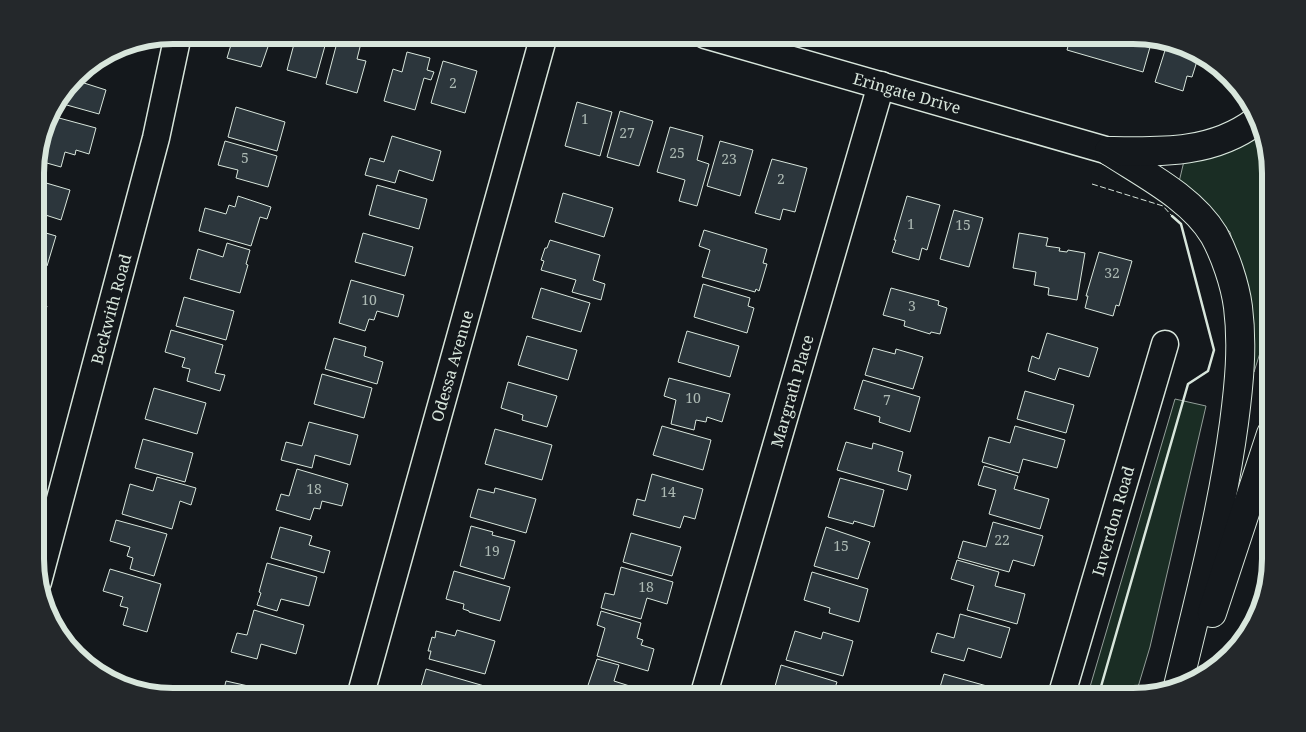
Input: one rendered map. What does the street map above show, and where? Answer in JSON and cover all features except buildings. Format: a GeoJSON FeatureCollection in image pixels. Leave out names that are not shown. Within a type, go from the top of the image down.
{"type":"FeatureCollection","features":[{"type":"Feature","properties":{"kind":"highway"},"geometry":{"type":"LineString","coordinates":[[1109,151],[1158,152],[1184,150],[1233,136],[1252,124]]}},
{"type":"Feature","properties":{"kind":"highway"},"geometry":{"type":"LineString","coordinates":[[1109,151],[1160,184],[1195,211],[1214,235],[1227,264],[1238,305],[1241,343],[1229,456],[1212,544],[1180,679]]}},
{"type":"Feature","properties":{"kind":"highway"},"geometry":{"type":"LineString","coordinates":[[1192,674],[1262,461]]}},
{"type":"Feature","properties":{"kind":"street","name":"Beckwith Road"},"geometry":{"type":"LineString","coordinates":[[44,559],[156,138],[176,44]]}},
{"type":"Feature","properties":{"kind":"street","name":"Odessa Avenue"},"geometry":{"type":"LineString","coordinates":[[363,688],[541,44]]}},
{"type":"Feature","properties":{"kind":"street","name":"Eringate Drive"},"geometry":{"type":"LineString","coordinates":[[737,44],[1109,151]]}},
{"type":"Feature","properties":{"kind":"street","name":"Margrath Place"},"geometry":{"type":"LineString","coordinates":[[706,688],[881,85]]}},
{"type":"Feature","properties":{"kind":"street","name":"Inverdon Road"},"geometry":{"type":"LineString","coordinates":[[1065,688],[1165,344]]}},
{"type":"Feature","properties":{"kind":"green space"},"geometry":{"type":"Polygon","coordinates":[[[1256,135],[1262,164],[1262,347],[1254,372],[1246,293],[1230,232],[1179,182],[1184,161],[1239,148],[1256,135]]]}},
{"type":"Feature","properties":{"kind":"green space"},"geometry":{"type":"Polygon","coordinates":[[[1175,399],[1206,406],[1150,647],[1138,688],[1090,688],[1175,399]]]}},
{"type":"Feature","properties":{"kind":"fence"},"geometry":{"type":"LineString","coordinates":[[1092,184],[1163,206],[1172,216]]}},
{"type":"Feature","properties":{"kind":"wall"},"geometry":{"type":"LineString","coordinates":[[1101,688],[1188,384],[1208,371],[1214,350],[1181,224],[1172,216]]}}]}
